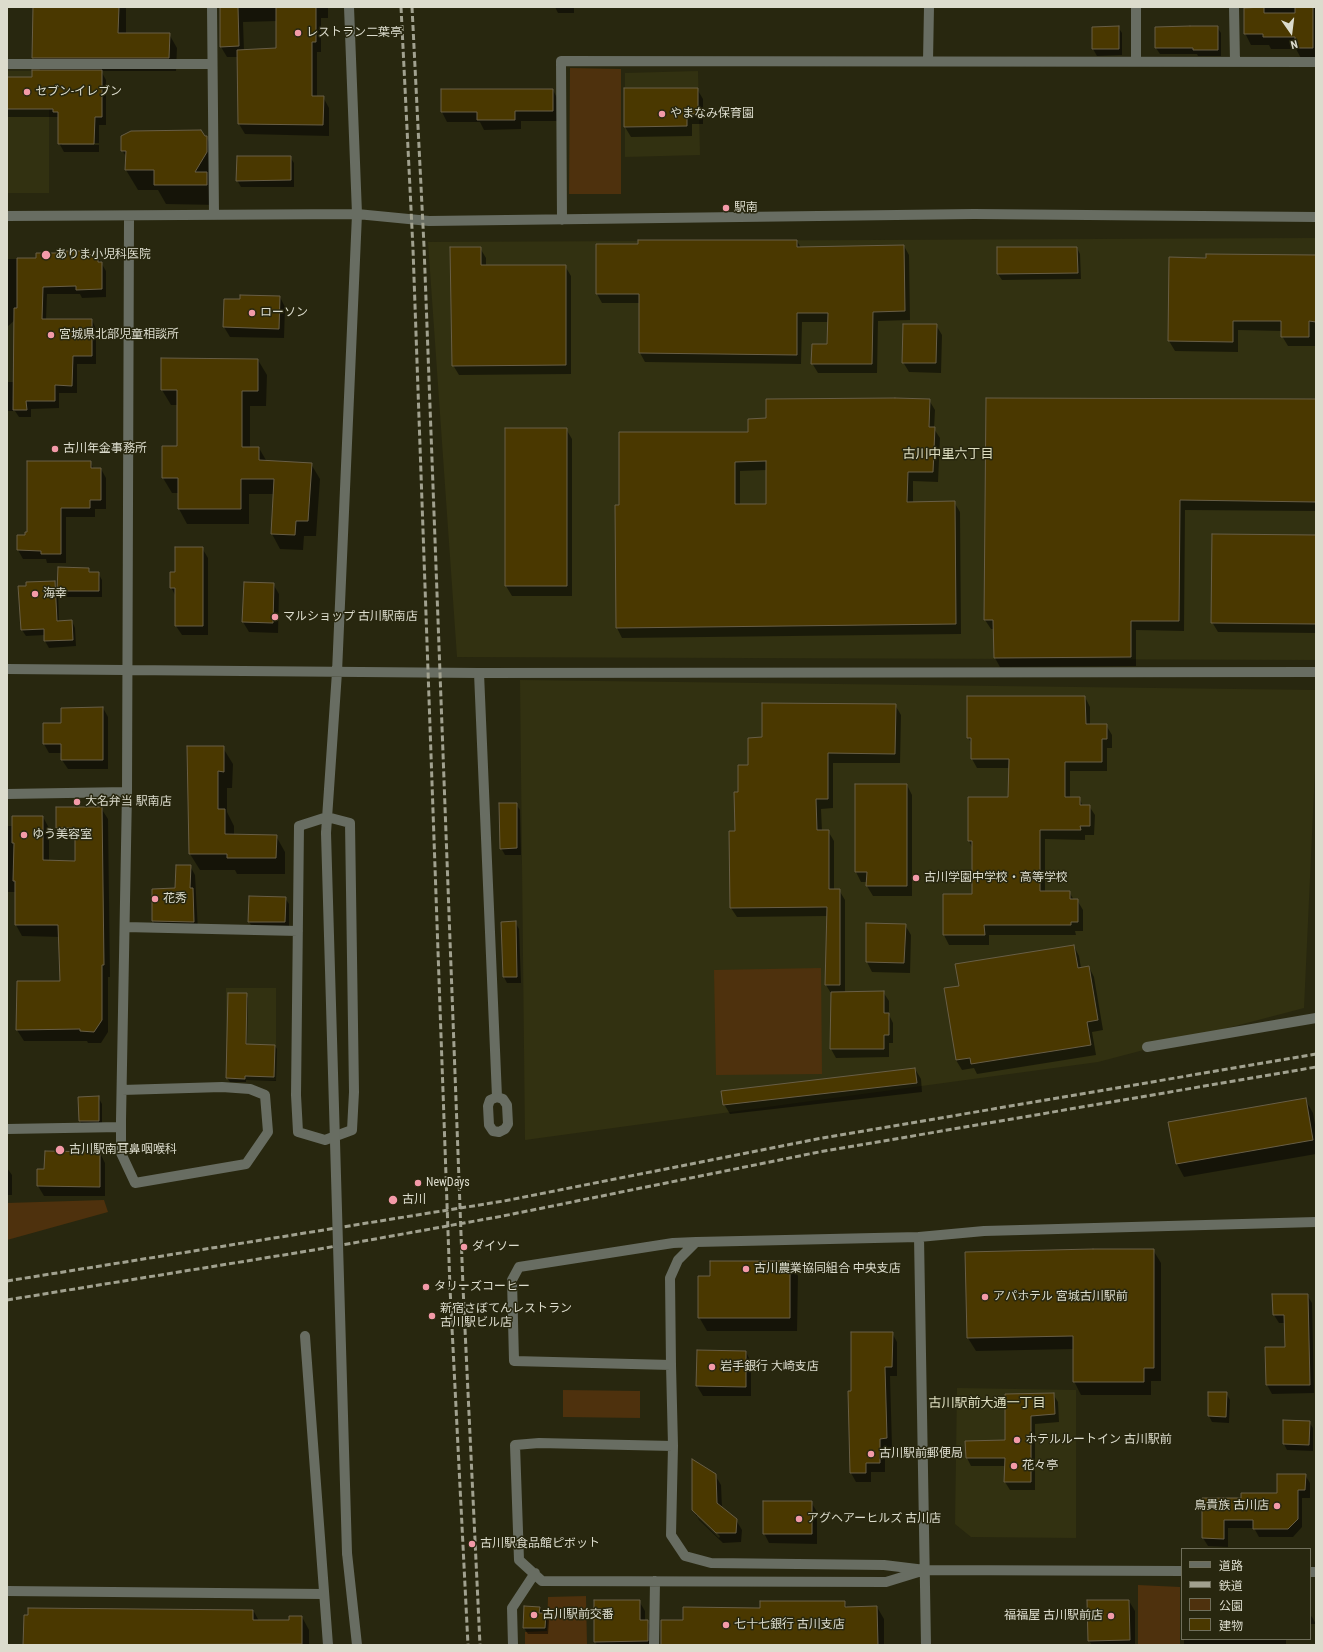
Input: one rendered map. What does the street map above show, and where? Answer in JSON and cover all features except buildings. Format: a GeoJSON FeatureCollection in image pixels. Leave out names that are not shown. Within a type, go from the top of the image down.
{"type":"FeatureCollection","features":[{"type":"Feature","properties":{"kind":"street"},"geometry":{"type":"LineString","coordinates":[[212,7],[214,215]]}},
{"type":"Feature","properties":{"kind":"street"},"geometry":{"type":"LineString","coordinates":[[349,7],[357,214],[337,672],[326,833],[347,1553],[357,1645]]}},
{"type":"Feature","properties":{"kind":"street"},"geometry":{"type":"LineString","coordinates":[[928,61],[929,7]]}},
{"type":"Feature","properties":{"kind":"street"},"geometry":{"type":"LineString","coordinates":[[1136,7],[1136,62]]}},
{"type":"Feature","properties":{"kind":"street"},"geometry":{"type":"LineString","coordinates":[[1234,7],[1235,62]]}},
{"type":"Feature","properties":{"kind":"street"},"geometry":{"type":"LineString","coordinates":[[562,220],[561,61],[1316,62]]}},
{"type":"Feature","properties":{"kind":"street"},"geometry":{"type":"LineString","coordinates":[[7,64],[212,64]]}},
{"type":"Feature","properties":{"kind":"street"},"geometry":{"type":"LineString","coordinates":[[7,216],[357,214],[429,221],[974,214],[1316,217]]}},
{"type":"Feature","properties":{"kind":"street"},"geometry":{"type":"LineString","coordinates":[[122,1090],[222,1087],[250,1089],[264,1095],[268,1132],[246,1164],[135,1183],[121,1153],[121,1128],[127,792],[129,216]]}},
{"type":"Feature","properties":{"kind":"street"},"geometry":{"type":"LineString","coordinates":[[7,670],[128,669],[479,673],[1316,672]]}},
{"type":"Feature","properties":{"kind":"street"},"geometry":{"type":"LineString","coordinates":[[479,673],[497,1097]]}},
{"type":"Feature","properties":{"kind":"street"},"geometry":{"type":"LineString","coordinates":[[7,794],[127,792]]}},
{"type":"Feature","properties":{"kind":"street"},"geometry":{"type":"LineString","coordinates":[[327,817],[350,823],[354,1092],[352,1130],[325,1140],[298,1132],[296,1095],[299,826],[327,817]]}},
{"type":"Feature","properties":{"kind":"street"},"geometry":{"type":"LineString","coordinates":[[125,927],[298,930]]}},
{"type":"Feature","properties":{"kind":"street"},"geometry":{"type":"LineString","coordinates":[[1147,1047],[1316,1018]]}},
{"type":"Feature","properties":{"kind":"street"},"geometry":{"type":"LineString","coordinates":[[7,1129],[121,1128]]}},
{"type":"Feature","properties":{"kind":"street"},"geometry":{"type":"LineString","coordinates":[[671,1365],[514,1361],[512,1280],[519,1267],[673,1243],[918,1237],[984,1231],[1316,1222]]}},
{"type":"Feature","properties":{"kind":"street"},"geometry":{"type":"LineString","coordinates":[[918,1237],[926,1645]]}},
{"type":"Feature","properties":{"kind":"street"},"geometry":{"type":"LineString","coordinates":[[696,1242],[678,1260],[670,1278],[673,1446],[671,1535],[685,1556],[711,1563],[884,1565],[925,1570],[1181,1571]]}},
{"type":"Feature","properties":{"kind":"street"},"geometry":{"type":"LineString","coordinates":[[304,1336],[328,1645]]}},
{"type":"Feature","properties":{"kind":"street"},"geometry":{"type":"LineString","coordinates":[[673,1446],[514,1445],[519,1560],[542,1581],[886,1582],[925,1570]]}},
{"type":"Feature","properties":{"kind":"street"},"geometry":{"type":"LineString","coordinates":[[513,1645],[512,1608],[535,1573]]}},
{"type":"Feature","properties":{"kind":"street"},"geometry":{"type":"LineString","coordinates":[[654,1645],[655,1581]]}},
{"type":"Feature","properties":{"kind":"street"},"geometry":{"type":"LineString","coordinates":[[7,1591],[323,1594]]}},
{"type":"Feature","properties":{"kind":"shaded area"},"geometry":{"type":"Polygon","coordinates":[[[7,71],[49,71],[49,193],[7,193],[7,71]]]}},
{"type":"Feature","properties":{"kind":"shaded area","name":"やまなみ保育園"},"geometry":{"type":"Polygon","coordinates":[[[698,71],[700,155],[625,157],[625,73],[698,71]]]}},
{"type":"Feature","properties":{"kind":"shaded area"},"geometry":{"type":"Polygon","coordinates":[[[1316,238],[1316,660],[457,657],[428,242],[1316,238]]]}},
{"type":"Feature","properties":{"kind":"shaded area","name":"古川学園中学校・高等学校"},"geometry":{"type":"Polygon","coordinates":[[[520,680],[1316,690],[1316,748],[1304,1008],[1098,1062],[525,1140],[520,680]]]}},
{"type":"Feature","properties":{"kind":"shaded area"},"geometry":{"type":"Polygon","coordinates":[[[226,988],[276,988],[276,1080],[226,1080],[226,988]]]}},
{"type":"Feature","properties":{"kind":"shaded area"},"geometry":{"type":"Polygon","coordinates":[[[957,1388],[1076,1390],[1076,1538],[971,1537],[955,1524],[957,1388]]]}},
{"type":"Feature","properties":{"kind":"green space"},"geometry":{"type":"Polygon","coordinates":[[[570,68],[621,69],[621,194],[569,194],[570,68]]]}},
{"type":"Feature","properties":{"kind":"green space"},"geometry":{"type":"Polygon","coordinates":[[[821,968],[822,1074],[716,1075],[714,970],[821,968]]]}},
{"type":"Feature","properties":{"kind":"green space"},"geometry":{"type":"Polygon","coordinates":[[[104,1200],[108,1212],[7,1240],[7,1203],[104,1200]]]}},
{"type":"Feature","properties":{"kind":"green space"},"geometry":{"type":"Polygon","coordinates":[[[563,1390],[640,1391],[640,1418],[563,1417],[563,1390]]]}},
{"type":"Feature","properties":{"kind":"green space"},"geometry":{"type":"Polygon","coordinates":[[[1138,1585],[1180,1587],[1180,1645],[1138,1645],[1138,1585]]]}},
{"type":"Feature","properties":{"kind":"green space"},"geometry":{"type":"Polygon","coordinates":[[[586,1596],[587,1645],[525,1645],[525,1632],[547,1631],[548,1597],[586,1596]]]}},
{"type":"Feature","properties":{"kind":"railway"},"geometry":{"type":"LineString","coordinates":[[401,7],[413,249],[450,1288],[468,1645]]}},
{"type":"Feature","properties":{"kind":"railway"},"geometry":{"type":"LineString","coordinates":[[412,7],[424,246],[463,1287],[480,1645]]}},
{"type":"Feature","properties":{"kind":"railway"},"geometry":{"type":"LineString","coordinates":[[7,1281],[504,1201],[817,1139],[1316,1054]]}},
{"type":"Feature","properties":{"kind":"railway"},"geometry":{"type":"LineString","coordinates":[[7,1300],[314,1250],[503,1216],[819,1152],[1316,1067]]}},
{"type":"Feature","properties":{"kind":"place","name":"レストラン二葉亭"},"geometry":{"type":"Point","coordinates":[298,33]}},
{"type":"Feature","properties":{"kind":"place","name":"セブン-イレブン"},"geometry":{"type":"Point","coordinates":[27,92]}},
{"type":"Feature","properties":{"kind":"place","name":"やまなみ保育園"},"geometry":{"type":"Point","coordinates":[662,114]}},
{"type":"Feature","properties":{"kind":"place","name":"駅南"},"geometry":{"type":"Point","coordinates":[726,208]}},
{"type":"Feature","properties":{"kind":"place","name":"ありま小児科医院"},"geometry":{"type":"Point","coordinates":[46,255]}},
{"type":"Feature","properties":{"kind":"place","name":"ローソン"},"geometry":{"type":"Point","coordinates":[252,313]}},
{"type":"Feature","properties":{"kind":"place","name":"宮城県北部児童相談所"},"geometry":{"type":"Point","coordinates":[51,335]}},
{"type":"Feature","properties":{"kind":"place","name":"古川年金事務所"},"geometry":{"type":"Point","coordinates":[55,449]}},
{"type":"Feature","properties":{"kind":"place","name":"海幸"},"geometry":{"type":"Point","coordinates":[35,594]}},
{"type":"Feature","properties":{"kind":"place","name":"マルショップ 古川駅南店"},"geometry":{"type":"Point","coordinates":[275,617]}},
{"type":"Feature","properties":{"kind":"place","name":"大名弁当 駅南店"},"geometry":{"type":"Point","coordinates":[77,802]}},
{"type":"Feature","properties":{"kind":"place","name":"ゆう美容室"},"geometry":{"type":"Point","coordinates":[24,835]}},
{"type":"Feature","properties":{"kind":"place","name":"古川学園中学校・高等学校"},"geometry":{"type":"Point","coordinates":[916,878]}},
{"type":"Feature","properties":{"kind":"place","name":"花秀"},"geometry":{"type":"Point","coordinates":[155,899]}},
{"type":"Feature","properties":{"kind":"place","name":"古川駅南耳鼻咽喉科"},"geometry":{"type":"Point","coordinates":[60,1150]}},
{"type":"Feature","properties":{"kind":"place","name":"NewDays"},"geometry":{"type":"Point","coordinates":[418,1183]}},
{"type":"Feature","properties":{"kind":"place","name":"古川"},"geometry":{"type":"Point","coordinates":[393,1200]}},
{"type":"Feature","properties":{"kind":"place","name":"ダイソー"},"geometry":{"type":"Point","coordinates":[464,1247]}},
{"type":"Feature","properties":{"kind":"place","name":"古川農業協同組合 中央支店"},"geometry":{"type":"Point","coordinates":[746,1269]}},
{"type":"Feature","properties":{"kind":"place","name":"タリーズコーヒー"},"geometry":{"type":"Point","coordinates":[426,1287]}},
{"type":"Feature","properties":{"kind":"place","name":"アパホテル 宮城古川駅前"},"geometry":{"type":"Point","coordinates":[985,1297]}},
{"type":"Feature","properties":{"kind":"place","name":"新宿さぼてんレストラン 古川駅ビル店"},"geometry":{"type":"Point","coordinates":[432,1316]}},
{"type":"Feature","properties":{"kind":"place","name":"岩手銀行 大崎支店"},"geometry":{"type":"Point","coordinates":[712,1367]}},
{"type":"Feature","properties":{"kind":"place","name":"ホテルルートイン 古川駅前"},"geometry":{"type":"Point","coordinates":[1017,1440]}},
{"type":"Feature","properties":{"kind":"place","name":"古川駅前郵便局"},"geometry":{"type":"Point","coordinates":[871,1454]}},
{"type":"Feature","properties":{"kind":"place","name":"花々亭"},"geometry":{"type":"Point","coordinates":[1014,1466]}},
{"type":"Feature","properties":{"kind":"place","name":"鳥貴族 古川店"},"geometry":{"type":"Point","coordinates":[1277,1506]}},
{"type":"Feature","properties":{"kind":"place","name":"アグヘアーヒルズ 古川店"},"geometry":{"type":"Point","coordinates":[799,1519]}},
{"type":"Feature","properties":{"kind":"place","name":"古川駅食品館ピボット"},"geometry":{"type":"Point","coordinates":[472,1544]}},
{"type":"Feature","properties":{"kind":"place","name":"古川駅前交番"},"geometry":{"type":"Point","coordinates":[534,1615]}},
{"type":"Feature","properties":{"kind":"place","name":"福福屋 古川駅前店"},"geometry":{"type":"Point","coordinates":[1111,1616]}},
{"type":"Feature","properties":{"kind":"place","name":"七十七銀行 古川支店"},"geometry":{"type":"Point","coordinates":[726,1625]}},
{"type":"Feature","properties":{"kind":"district","name":"古川中里六丁目"},"geometry":{"type":"Point","coordinates":[948,455]}},
{"type":"Feature","properties":{"kind":"district","name":"古川駅前大通一丁目"},"geometry":{"type":"Point","coordinates":[987,1404]}}]}
